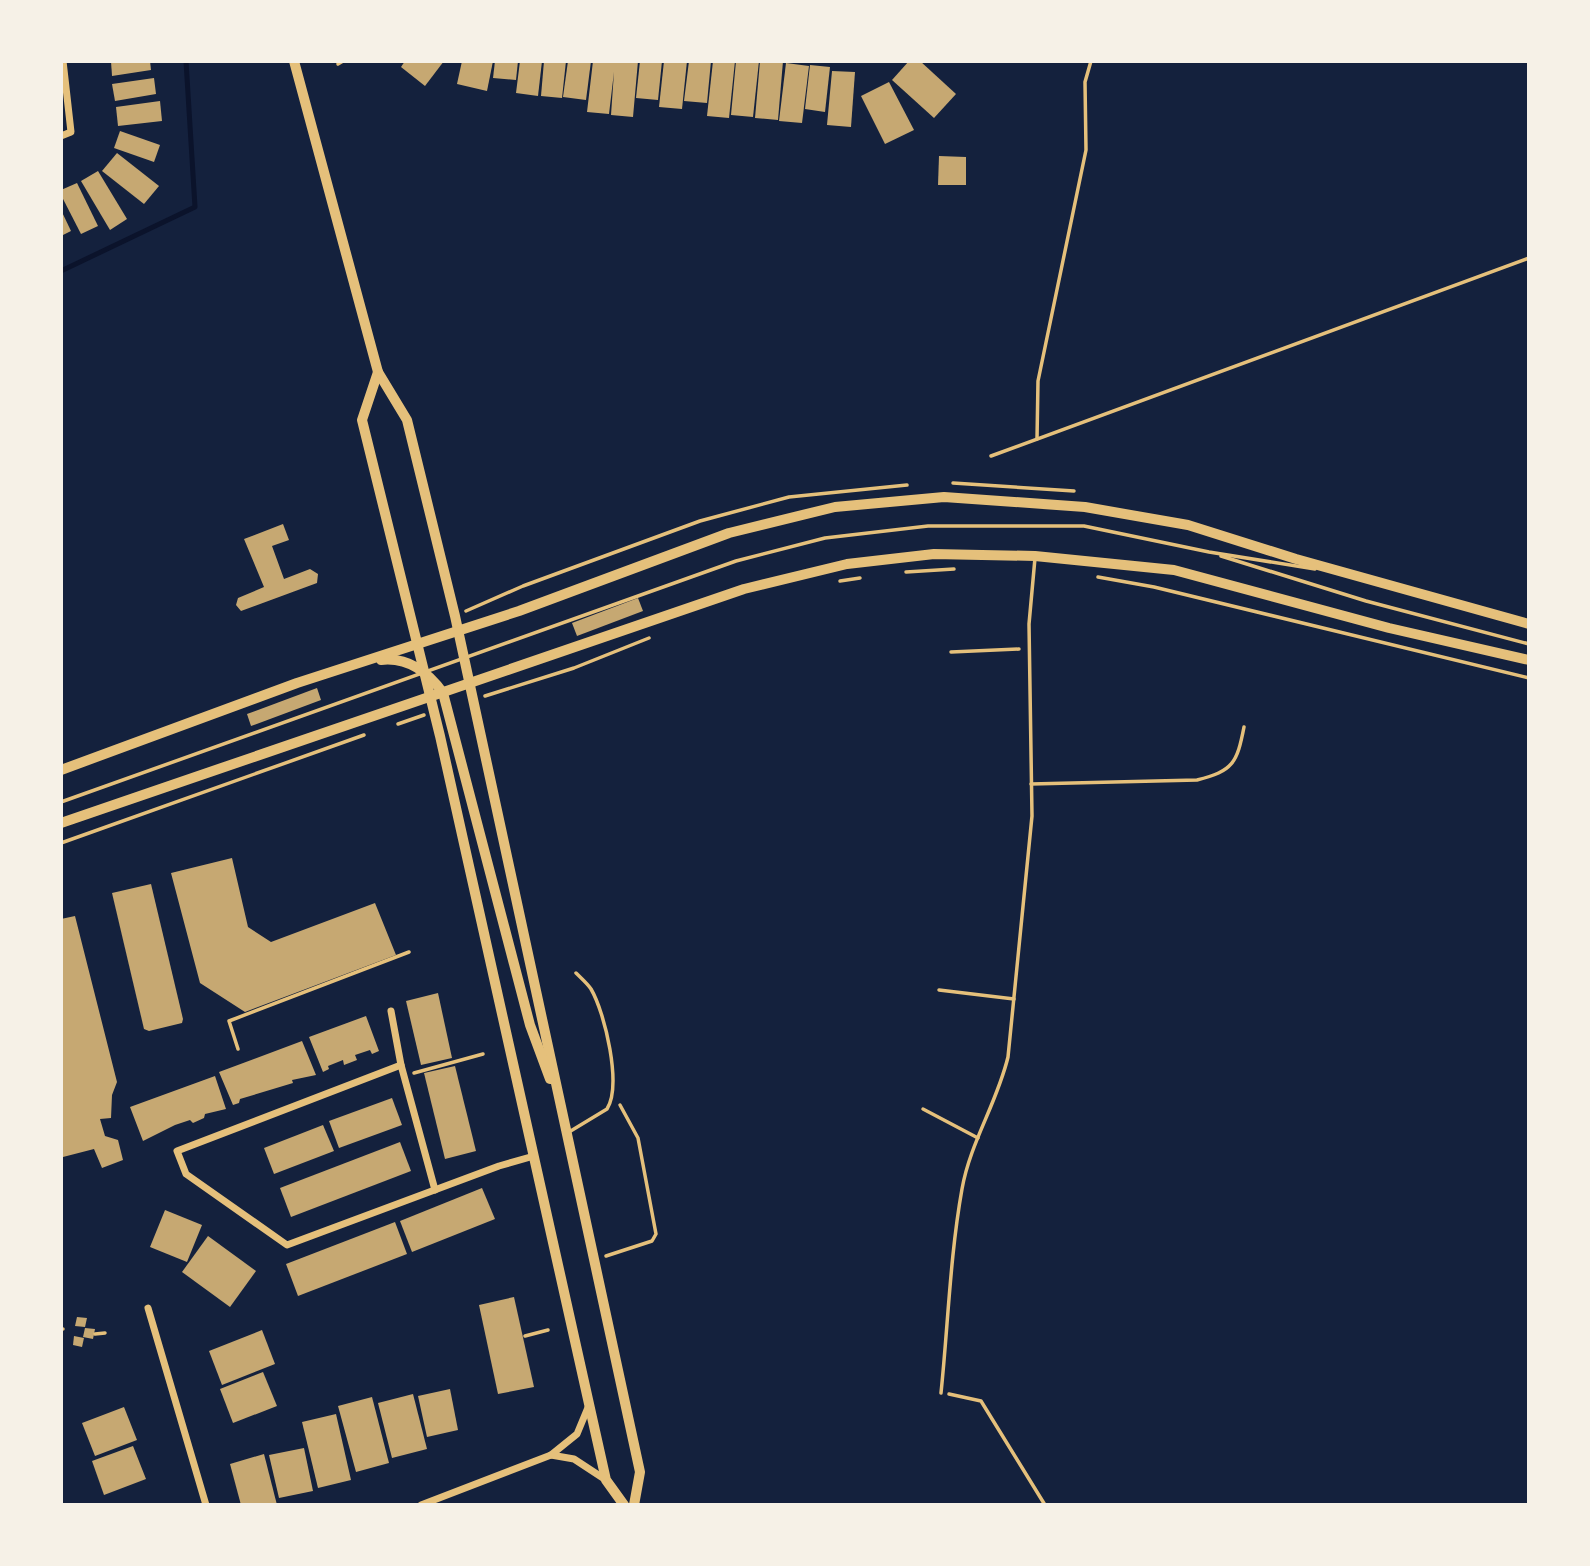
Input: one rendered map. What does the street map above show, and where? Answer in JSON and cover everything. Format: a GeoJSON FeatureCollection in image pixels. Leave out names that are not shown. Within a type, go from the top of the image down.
{"type":"FeatureCollection","features":[{"type":"Feature","properties":{"kind":"main road"},"geometry":{"type":"LineString","coordinates":[[295,61],[378,372],[407,420],[458,632],[640,1472],[634,1505]]}},
{"type":"Feature","properties":{"kind":"main road"},"geometry":{"type":"LineString","coordinates":[[378,372],[362,420],[425,672],[606,1480],[624,1505]]}},
{"type":"Feature","properties":{"kind":"main road"},"geometry":{"type":"LineString","coordinates":[[61,770],[363,662],[458,632],[729,533],[835,507],[944,497],[1085,506],[1188,525],[1350,575],[1529,624]]}},
{"type":"Feature","properties":{"kind":"main road"},"geometry":{"type":"LineString","coordinates":[[61,823],[744,589],[846,564],[934,554],[1035,556],[1174,570],[1389,628],[1529,660]]}},
{"type":"Feature","properties":{"kind":"main road"},"geometry":{"type":"LineString","coordinates":[[363,662],[388,659],[409,663],[425,672],[443,693],[530,1025],[564,1118]]}},
{"type":"Feature","properties":{"kind":"street"},"geometry":{"type":"LineString","coordinates":[[61,136],[71,132],[63,61]]}},
{"type":"Feature","properties":{"kind":"street"},"geometry":{"type":"LineString","coordinates":[[391,1011],[401,1065],[435,1191]]}},
{"type":"Feature","properties":{"kind":"street"},"geometry":{"type":"LineString","coordinates":[[401,1065],[177,1152],[186,1174],[287,1245],[534,1156]]}},
{"type":"Feature","properties":{"kind":"street"},"geometry":{"type":"LineString","coordinates":[[148,1308],[206,1505]]}},
{"type":"Feature","properties":{"kind":"street"},"geometry":{"type":"LineString","coordinates":[[421,1505],[551,1455],[576,1434],[590,1404]]}},
{"type":"Feature","properties":{"kind":"street"},"geometry":{"type":"LineString","coordinates":[[551,1455],[574,1459],[606,1480]]}},
{"type":"Feature","properties":{"kind":"lane"},"geometry":{"type":"LineString","coordinates":[[61,802],[736,561],[825,538],[928,526],[1084,526],[1209,552],[1350,575]]}},
{"type":"Feature","properties":{"kind":"lane"},"geometry":{"type":"LineString","coordinates":[[1209,552],[1366,601],[1529,644]]}},
{"type":"Feature","properties":{"kind":"lane"},"geometry":{"type":"LineString","coordinates":[[941,1393],[962,1189],[978,1138],[1000,1091],[1008,1057],[1032,817],[1030,648],[1035,556]]}},
{"type":"Feature","properties":{"kind":"lane"},"geometry":{"type":"LineString","coordinates":[[1031,784],[1197,780],[1222,774],[1239,751],[1244,727]]}},
{"type":"Feature","properties":{"kind":"lane"},"geometry":{"type":"LineString","coordinates":[[238,1049],[229,1021],[409,952]]}},
{"type":"Feature","properties":{"kind":"lane"},"geometry":{"type":"LineString","coordinates":[[567,1133],[607,1109],[612,1096],[610,1051],[604,1027],[591,989],[576,973]]}},
{"type":"Feature","properties":{"kind":"lane"},"geometry":{"type":"LineString","coordinates":[[939,990],[1014,999]]}},
{"type":"Feature","properties":{"kind":"lane"},"geometry":{"type":"LineString","coordinates":[[923,1109],[978,1138]]}},
{"type":"Feature","properties":{"kind":"path"},"geometry":{"type":"LineString","coordinates":[[1037,439],[1038,381],[1086,150],[1085,82],[1091,61]]}},
{"type":"Feature","properties":{"kind":"path"},"geometry":{"type":"LineString","coordinates":[[991,456],[1529,258]]}},
{"type":"Feature","properties":{"kind":"path"},"geometry":{"type":"LineString","coordinates":[[951,652],[1030,648]]}},
{"type":"Feature","properties":{"kind":"path"},"geometry":{"type":"LineString","coordinates":[[61,843],[365,735]]}},
{"type":"Feature","properties":{"kind":"path"},"geometry":{"type":"LineString","coordinates":[[404,1076],[483,1054]]}},
{"type":"Feature","properties":{"kind":"path"},"geometry":{"type":"LineString","coordinates":[[594,1259],[652,1241],[656,1234],[638,1138],[626,1112],[612,1096]]}},
{"type":"Feature","properties":{"kind":"path"},"geometry":{"type":"LineString","coordinates":[[525,1336],[548,1330]]}},
{"type":"Feature","properties":{"kind":"path"},"geometry":{"type":"LineString","coordinates":[[95,1334],[105,1333]]}},
{"type":"Feature","properties":{"kind":"path"},"geometry":{"type":"LineString","coordinates":[[941,1393],[981,1401],[1045,1505]]}},
{"type":"Feature","properties":{"kind":"building"},"geometry":{"type":"Polygon","coordinates":[[[111,61],[150,61],[151,70],[112,76],[111,61]]]}},
{"type":"Feature","properties":{"kind":"building"},"geometry":{"type":"Polygon","coordinates":[[[405,61],[444,61],[425,86],[401,67],[405,61]]]}},
{"type":"Feature","properties":{"kind":"building"},"geometry":{"type":"Polygon","coordinates":[[[462,61],[493,61],[487,91],[457,84],[462,61]]]}},
{"type":"Feature","properties":{"kind":"building"},"geometry":{"type":"Polygon","coordinates":[[[495,61],[518,61],[516,80],[493,78],[495,61]]]}},
{"type":"Feature","properties":{"kind":"building"},"geometry":{"type":"Polygon","coordinates":[[[520,61],[542,61],[538,96],[516,93],[520,61]]]}},
{"type":"Feature","properties":{"kind":"building"},"geometry":{"type":"Polygon","coordinates":[[[544,61],[566,61],[562,98],[541,96],[544,61]]]}},
{"type":"Feature","properties":{"kind":"building"},"geometry":{"type":"Polygon","coordinates":[[[568,61],[591,61],[586,100],[563,97],[568,61]]]}},
{"type":"Feature","properties":{"kind":"building"},"geometry":{"type":"Polygon","coordinates":[[[593,61],[638,61],[633,117],[611,115],[614,72],[609,114],[587,112],[593,61]]]}},
{"type":"Feature","properties":{"kind":"building"},"geometry":{"type":"Polygon","coordinates":[[[640,61],[662,61],[658,100],[636,98],[640,61]]]}},
{"type":"Feature","properties":{"kind":"building"},"geometry":{"type":"Polygon","coordinates":[[[664,61],[687,61],[682,109],[659,107],[664,61]]]}},
{"type":"Feature","properties":{"kind":"building"},"geometry":{"type":"Polygon","coordinates":[[[689,61],[711,61],[707,103],[684,101],[689,61]]]}},
{"type":"Feature","properties":{"kind":"building"},"geometry":{"type":"Polygon","coordinates":[[[713,61],[735,61],[729,118],[707,116],[713,61]]]}},
{"type":"Feature","properties":{"kind":"building"},"geometry":{"type":"Polygon","coordinates":[[[736,61],[759,61],[753,117],[731,115],[736,61]]]}},
{"type":"Feature","properties":{"kind":"building"},"geometry":{"type":"Polygon","coordinates":[[[760,61],[783,61],[778,120],[755,118],[760,61]]]}},
{"type":"Feature","properties":{"kind":"building"},"geometry":{"type":"Polygon","coordinates":[[[909,61],[920,61],[956,94],[934,118],[892,80],[909,61]]]}},
{"type":"Feature","properties":{"kind":"building"},"geometry":{"type":"Polygon","coordinates":[[[786,63],[809,66],[802,123],[779,121],[786,63]]]}},
{"type":"Feature","properties":{"kind":"building"},"geometry":{"type":"Polygon","coordinates":[[[810,65],[830,67],[825,112],[805,109],[810,65]]]}},
{"type":"Feature","properties":{"kind":"building"},"geometry":{"type":"Polygon","coordinates":[[[832,71],[855,72],[851,127],[827,125],[832,71]]]}},
{"type":"Feature","properties":{"kind":"building"},"geometry":{"type":"Polygon","coordinates":[[[154,78],[156,94],[115,101],[112,84],[154,78]]]}},
{"type":"Feature","properties":{"kind":"building"},"geometry":{"type":"Polygon","coordinates":[[[889,82],[914,130],[885,144],[861,96],[889,82]]]}},
{"type":"Feature","properties":{"kind":"building"},"geometry":{"type":"Polygon","coordinates":[[[160,101],[162,121],[118,126],[116,107],[160,101]]]}},
{"type":"Feature","properties":{"kind":"building"},"geometry":{"type":"Polygon","coordinates":[[[120,131],[160,145],[154,162],[114,148],[120,131]]]}},
{"type":"Feature","properties":{"kind":"building"},"geometry":{"type":"Polygon","coordinates":[[[117,153],[159,186],[144,204],[102,171],[117,153]]]}},
{"type":"Feature","properties":{"kind":"building"},"geometry":{"type":"Polygon","coordinates":[[[939,156],[966,157],[966,185],[938,185],[939,156]]]}},
{"type":"Feature","properties":{"kind":"building"},"geometry":{"type":"Polygon","coordinates":[[[98,171],[127,219],[110,230],[81,181],[98,171]]]}},
{"type":"Feature","properties":{"kind":"building"},"geometry":{"type":"Polygon","coordinates":[[[77,183],[98,226],[81,234],[61,195],[61,190],[77,183]]]}},
{"type":"Feature","properties":{"kind":"building"},"geometry":{"type":"Polygon","coordinates":[[[61,210],[71,231],[61,236],[61,210]]]}},
{"type":"Feature","properties":{"kind":"building"},"geometry":{"type":"Polygon","coordinates":[[[283,524],[289,540],[272,546],[284,579],[310,569],[318,574],[317,583],[241,611],[236,605],[238,598],[264,587],[244,539],[283,524]]]}},
{"type":"Feature","properties":{"kind":"building"},"geometry":{"type":"Polygon","coordinates":[[[638,598],[643,611],[577,636],[572,623],[638,598]]]}},
{"type":"Feature","properties":{"kind":"building"},"geometry":{"type":"Polygon","coordinates":[[[317,688],[321,700],[251,726],[247,714],[317,688]]]}},
{"type":"Feature","properties":{"kind":"building"},"geometry":{"type":"Polygon","coordinates":[[[232,858],[248,927],[271,942],[375,903],[396,955],[245,1012],[200,983],[171,873],[232,858]]]}},
{"type":"Feature","properties":{"kind":"building"},"geometry":{"type":"Polygon","coordinates":[[[151,884],[183,1019],[182,1023],[149,1031],[144,1029],[112,893],[151,884]]]}},
{"type":"Feature","properties":{"kind":"building"},"geometry":{"type":"Polygon","coordinates":[[[75,916],[117,1082],[112,1095],[111,1118],[100,1119],[105,1136],[118,1140],[123,1160],[102,1168],[94,1149],[63,1157],[61,1150],[61,919],[75,916]]]}},
{"type":"Feature","properties":{"kind":"building"},"geometry":{"type":"Polygon","coordinates":[[[438,993],[452,1058],[421,1065],[406,1001],[438,993]]]}},
{"type":"Feature","properties":{"kind":"building"},"geometry":{"type":"Polygon","coordinates":[[[366,1016],[379,1051],[372,1054],[370,1050],[355,1055],[357,1060],[344,1065],[343,1060],[328,1066],[329,1069],[323,1072],[309,1037],[366,1016]]]}},
{"type":"Feature","properties":{"kind":"building"},"geometry":{"type":"Polygon","coordinates":[[[302,1041],[316,1075],[292,1080],[293,1083],[240,1099],[239,1103],[233,1105],[219,1072],[302,1041]]]}},
{"type":"Feature","properties":{"kind":"building"},"geometry":{"type":"Polygon","coordinates":[[[455,1066],[476,1151],[445,1159],[424,1073],[455,1066]]]}},
{"type":"Feature","properties":{"kind":"building"},"geometry":{"type":"Polygon","coordinates":[[[215,1076],[226,1109],[205,1114],[204,1118],[193,1123],[190,1120],[175,1125],[143,1141],[130,1107],[215,1076]]]}},
{"type":"Feature","properties":{"kind":"building"},"geometry":{"type":"Polygon","coordinates":[[[392,1098],[402,1125],[339,1148],[329,1121],[392,1098]]]}},
{"type":"Feature","properties":{"kind":"building"},"geometry":{"type":"Polygon","coordinates":[[[323,1125],[334,1151],[274,1174],[264,1148],[323,1125]]]}},
{"type":"Feature","properties":{"kind":"building"},"geometry":{"type":"Polygon","coordinates":[[[400,1142],[411,1171],[291,1217],[280,1188],[400,1142]]]}},
{"type":"Feature","properties":{"kind":"building"},"geometry":{"type":"Polygon","coordinates":[[[482,1188],[495,1219],[412,1252],[400,1221],[482,1188]]]}},
{"type":"Feature","properties":{"kind":"building"},"geometry":{"type":"Polygon","coordinates":[[[165,1210],[202,1225],[187,1262],[150,1247],[165,1210]]]}},
{"type":"Feature","properties":{"kind":"building"},"geometry":{"type":"Polygon","coordinates":[[[395,1222],[407,1254],[298,1296],[286,1264],[395,1222]]]}},
{"type":"Feature","properties":{"kind":"building"},"geometry":{"type":"Polygon","coordinates":[[[208,1236],[256,1271],[230,1307],[182,1272],[208,1236]]]}},
{"type":"Feature","properties":{"kind":"building"},"geometry":{"type":"Polygon","coordinates":[[[514,1297],[534,1387],[498,1394],[479,1305],[514,1297]]]}},
{"type":"Feature","properties":{"kind":"building"},"geometry":{"type":"Polygon","coordinates":[[[77,1317],[87,1318],[85,1327],[75,1326],[77,1317]]]}},
{"type":"Feature","properties":{"kind":"building"},"geometry":{"type":"Polygon","coordinates":[[[85,1328],[95,1329],[93,1339],[83,1337],[85,1328]]]}},
{"type":"Feature","properties":{"kind":"building"},"geometry":{"type":"Polygon","coordinates":[[[262,1330],[275,1364],[222,1385],[209,1351],[262,1330]]]}},
{"type":"Feature","properties":{"kind":"building"},"geometry":{"type":"Polygon","coordinates":[[[74,1336],[84,1338],[82,1347],[73,1345],[74,1336]]]}},
{"type":"Feature","properties":{"kind":"building"},"geometry":{"type":"Polygon","coordinates":[[[263,1372],[277,1406],[233,1423],[220,1389],[263,1372]]]}},
{"type":"Feature","properties":{"kind":"building"},"geometry":{"type":"Polygon","coordinates":[[[450,1389],[458,1430],[427,1437],[418,1396],[450,1389]]]}},
{"type":"Feature","properties":{"kind":"building"},"geometry":{"type":"Polygon","coordinates":[[[413,1394],[427,1449],[392,1458],[378,1403],[413,1394]]]}},
{"type":"Feature","properties":{"kind":"building"},"geometry":{"type":"Polygon","coordinates":[[[372,1397],[389,1463],[356,1472],[338,1406],[372,1397]]]}},
{"type":"Feature","properties":{"kind":"building"},"geometry":{"type":"Polygon","coordinates":[[[124,1407],[137,1440],[95,1456],[82,1423],[124,1407]]]}},
{"type":"Feature","properties":{"kind":"building"},"geometry":{"type":"Polygon","coordinates":[[[336,1414],[351,1480],[318,1488],[302,1422],[336,1414]]]}},
{"type":"Feature","properties":{"kind":"building"},"geometry":{"type":"Polygon","coordinates":[[[133,1446],[146,1479],[104,1495],[92,1461],[133,1446]]]}},
{"type":"Feature","properties":{"kind":"building"},"geometry":{"type":"Polygon","coordinates":[[[304,1448],[313,1491],[279,1498],[269,1455],[304,1448]]]}},
{"type":"Feature","properties":{"kind":"building"},"geometry":{"type":"Polygon","coordinates":[[[264,1454],[277,1505],[241,1505],[230,1464],[264,1454]]]}},
{"type":"Feature","properties":{"kind":"waterway"},"geometry":{"type":"LineString","coordinates":[[61,271],[195,207],[186,61]]}}]}
